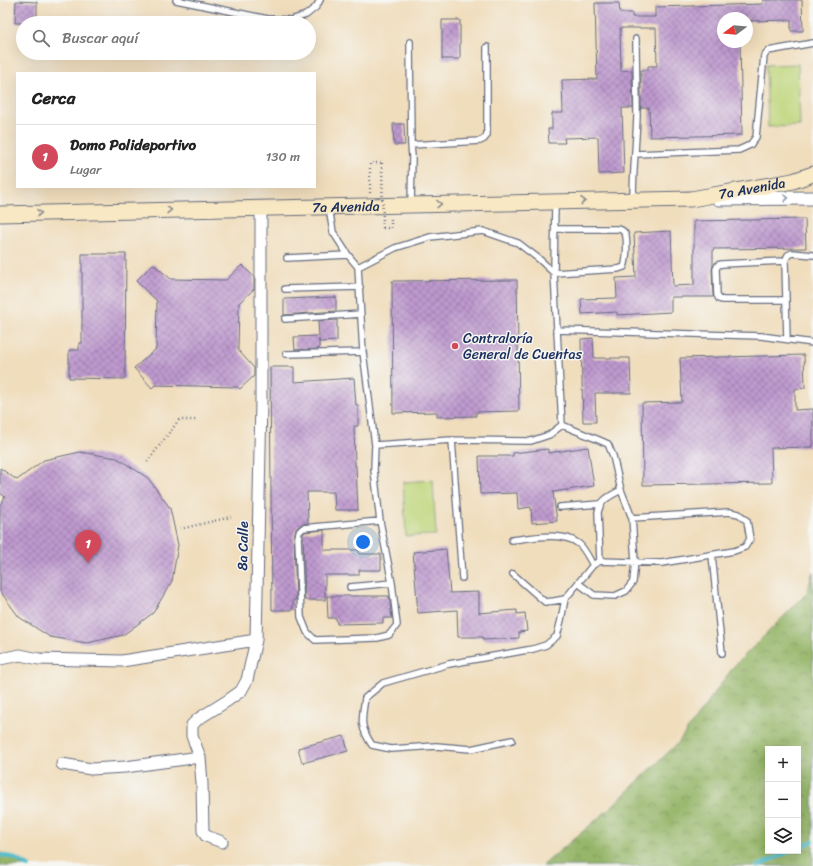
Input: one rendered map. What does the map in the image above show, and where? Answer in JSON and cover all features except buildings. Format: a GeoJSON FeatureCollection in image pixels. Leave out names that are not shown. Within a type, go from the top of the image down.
{"type":"FeatureCollection","features":[{"type":"Feature","properties":{"kind":"main road","name":"7a Avenida"},"geometry":{"type":"LineString","coordinates":[[0,214],[691,199],[793,181],[813,174]]}},
{"type":"Feature","properties":{"kind":"street","name":"7a Avenida"},"geometry":{"type":"LineString","coordinates":[[691,199],[813,198]]}},
{"type":"Feature","properties":{"kind":"street","name":"8a Calle"},"geometry":{"type":"LineString","coordinates":[[222,842],[206,836],[203,831],[200,757],[192,736],[192,725],[198,719],[241,691],[247,680],[256,640],[261,402],[261,208]]}},
{"type":"Feature","properties":{"kind":"street"},"geometry":{"type":"LineString","coordinates":[[0,659],[20,655],[39,659],[122,661],[256,640]]}},
{"type":"Feature","properties":{"kind":"street"},"geometry":{"type":"LineString","coordinates":[[62,764],[91,769],[125,767],[200,757]]}},
{"type":"Feature","properties":{"kind":"lane"},"geometry":{"type":"LineString","coordinates":[[176,0],[253,16]]}},
{"type":"Feature","properties":{"kind":"lane"},"geometry":{"type":"LineString","coordinates":[[303,16],[316,7],[320,0]]}},
{"type":"Feature","properties":{"kind":"lane"},"geometry":{"type":"LineString","coordinates":[[633,200],[633,173],[637,115],[636,38]]}},
{"type":"Feature","properties":{"kind":"lane"},"geometry":{"type":"LineString","coordinates":[[410,42],[412,157],[411,205]]}},
{"type":"Feature","properties":{"kind":"lane"},"geometry":{"type":"LineString","coordinates":[[635,154],[739,150],[750,145],[756,137],[764,56],[768,50],[813,43]]}},
{"type":"Feature","properties":{"kind":"lane"},"geometry":{"type":"LineString","coordinates":[[411,145],[480,141],[484,139],[487,135],[488,47]]}},
{"type":"Feature","properties":{"kind":"lane"},"geometry":{"type":"LineString","coordinates":[[555,202],[554,273],[562,425]]}},
{"type":"Feature","properties":{"kind":"lane"},"geometry":{"type":"LineString","coordinates":[[329,207],[333,232],[348,256],[358,267],[363,352],[375,445],[374,470],[380,521],[392,583],[397,625],[389,635],[377,638],[315,640],[307,632],[301,617],[299,532],[303,528],[380,521]]}},
{"type":"Feature","properties":{"kind":"lane"},"geometry":{"type":"LineString","coordinates":[[358,267],[395,248],[430,237],[483,231],[518,243],[554,273],[618,269],[624,267],[626,262],[626,236],[623,231],[619,229],[554,229]]}},
{"type":"Feature","properties":{"kind":"lane"},"geometry":{"type":"LineString","coordinates":[[787,339],[785,261],[788,255],[792,254],[813,255]]}},
{"type":"Feature","properties":{"kind":"lane"},"geometry":{"type":"LineString","coordinates":[[287,258],[348,256]]}},
{"type":"Feature","properties":{"kind":"lane"},"geometry":{"type":"LineString","coordinates":[[785,261],[722,264],[718,265],[716,269],[717,295],[719,299],[786,300]]}},
{"type":"Feature","properties":{"kind":"lane"},"geometry":{"type":"LineString","coordinates":[[285,289],[360,287]]}},
{"type":"Feature","properties":{"kind":"lane"},"geometry":{"type":"LineString","coordinates":[[285,319],[361,314]]}},
{"type":"Feature","properties":{"kind":"lane"},"geometry":{"type":"LineString","coordinates":[[556,330],[760,336],[813,343]]}},
{"type":"Feature","properties":{"kind":"lane"},"geometry":{"type":"LineString","coordinates":[[286,354],[363,352]]}},
{"type":"Feature","properties":{"kind":"lane"},"geometry":{"type":"LineString","coordinates":[[375,445],[452,440],[531,440],[549,435],[562,425]]}},
{"type":"Feature","properties":{"kind":"lane"},"geometry":{"type":"LineString","coordinates":[[562,425],[608,444],[621,490],[632,518],[635,561],[634,582],[626,591],[615,596],[594,595],[578,584]]}},
{"type":"Feature","properties":{"kind":"lane"},"geometry":{"type":"LineString","coordinates":[[452,440],[462,578]]}},
{"type":"Feature","properties":{"kind":"lane"},"geometry":{"type":"LineString","coordinates":[[600,561],[598,512],[600,504],[606,498],[621,490]]}},
{"type":"Feature","properties":{"kind":"lane"},"geometry":{"type":"LineString","coordinates":[[560,507],[600,504]]}},
{"type":"Feature","properties":{"kind":"lane"},"geometry":{"type":"LineString","coordinates":[[512,740],[471,749],[436,746],[391,749],[372,745],[365,735],[361,721],[365,698],[383,683],[441,666],[546,646],[557,636],[565,599],[593,565],[600,561],[662,563],[734,551],[745,547],[750,539],[747,521],[740,514],[729,512],[632,518]]}},
{"type":"Feature","properties":{"kind":"lane"},"geometry":{"type":"LineString","coordinates":[[512,540],[547,536],[567,538],[579,544],[593,565]]}},
{"type":"Feature","properties":{"kind":"lane"},"geometry":{"type":"LineString","coordinates":[[712,555],[722,653]]}},
{"type":"Feature","properties":{"kind":"lane"},"geometry":{"type":"LineString","coordinates":[[513,574],[545,602],[554,602],[565,599]]}},
{"type":"Feature","properties":{"kind":"lane"},"geometry":{"type":"LineString","coordinates":[[350,587],[392,583]]}},
{"type":"Feature","properties":{"kind":"path"},"geometry":{"type":"LineString","coordinates":[[370,206],[370,163],[382,163],[383,228],[391,228]]}},
{"type":"Feature","properties":{"kind":"path"},"geometry":{"type":"LineString","coordinates":[[147,462],[179,420],[198,420]]}},
{"type":"Feature","properties":{"kind":"path"},"geometry":{"type":"LineString","coordinates":[[180,529],[231,517]]}},
{"type":"Feature","properties":{"kind":"green space"},"geometry":{"type":"Polygon","coordinates":[[[798,64],[800,126],[768,127],[766,65],[798,64]]]}},
{"type":"Feature","properties":{"kind":"green space"},"geometry":{"type":"Polygon","coordinates":[[[433,480],[436,535],[406,536],[403,482],[433,480]]]}},
{"type":"Feature","properties":{"kind":"green space"},"geometry":{"type":"Polygon","coordinates":[[[813,571],[813,866],[542,866],[608,810],[678,743],[734,666],[807,593],[813,571]]]}},
{"type":"Feature","properties":{"kind":"green space"},"geometry":{"type":"Polygon","coordinates":[[[0,852],[26,866],[0,866],[0,852]]]}},
{"type":"Feature","properties":{"kind":"waterway"},"geometry":{"type":"LineString","coordinates":[[801,847],[813,841]]}},
{"type":"Feature","properties":{"kind":"waterway"},"geometry":{"type":"LineString","coordinates":[[758,866],[784,854]]}},
{"type":"Feature","properties":{"kind":"waterway"},"geometry":{"type":"LineString","coordinates":[[0,855],[12,857],[29,866]]}},
{"type":"Feature","properties":{"kind":"place","name":"Contraloría General de Cuentas"},"geometry":{"type":"Point","coordinates":[455,346]}},
{"type":"Feature","properties":{"kind":"place","name":"Domo Polideportivo"},"geometry":{"type":"Point","coordinates":[88,563]}}]}
